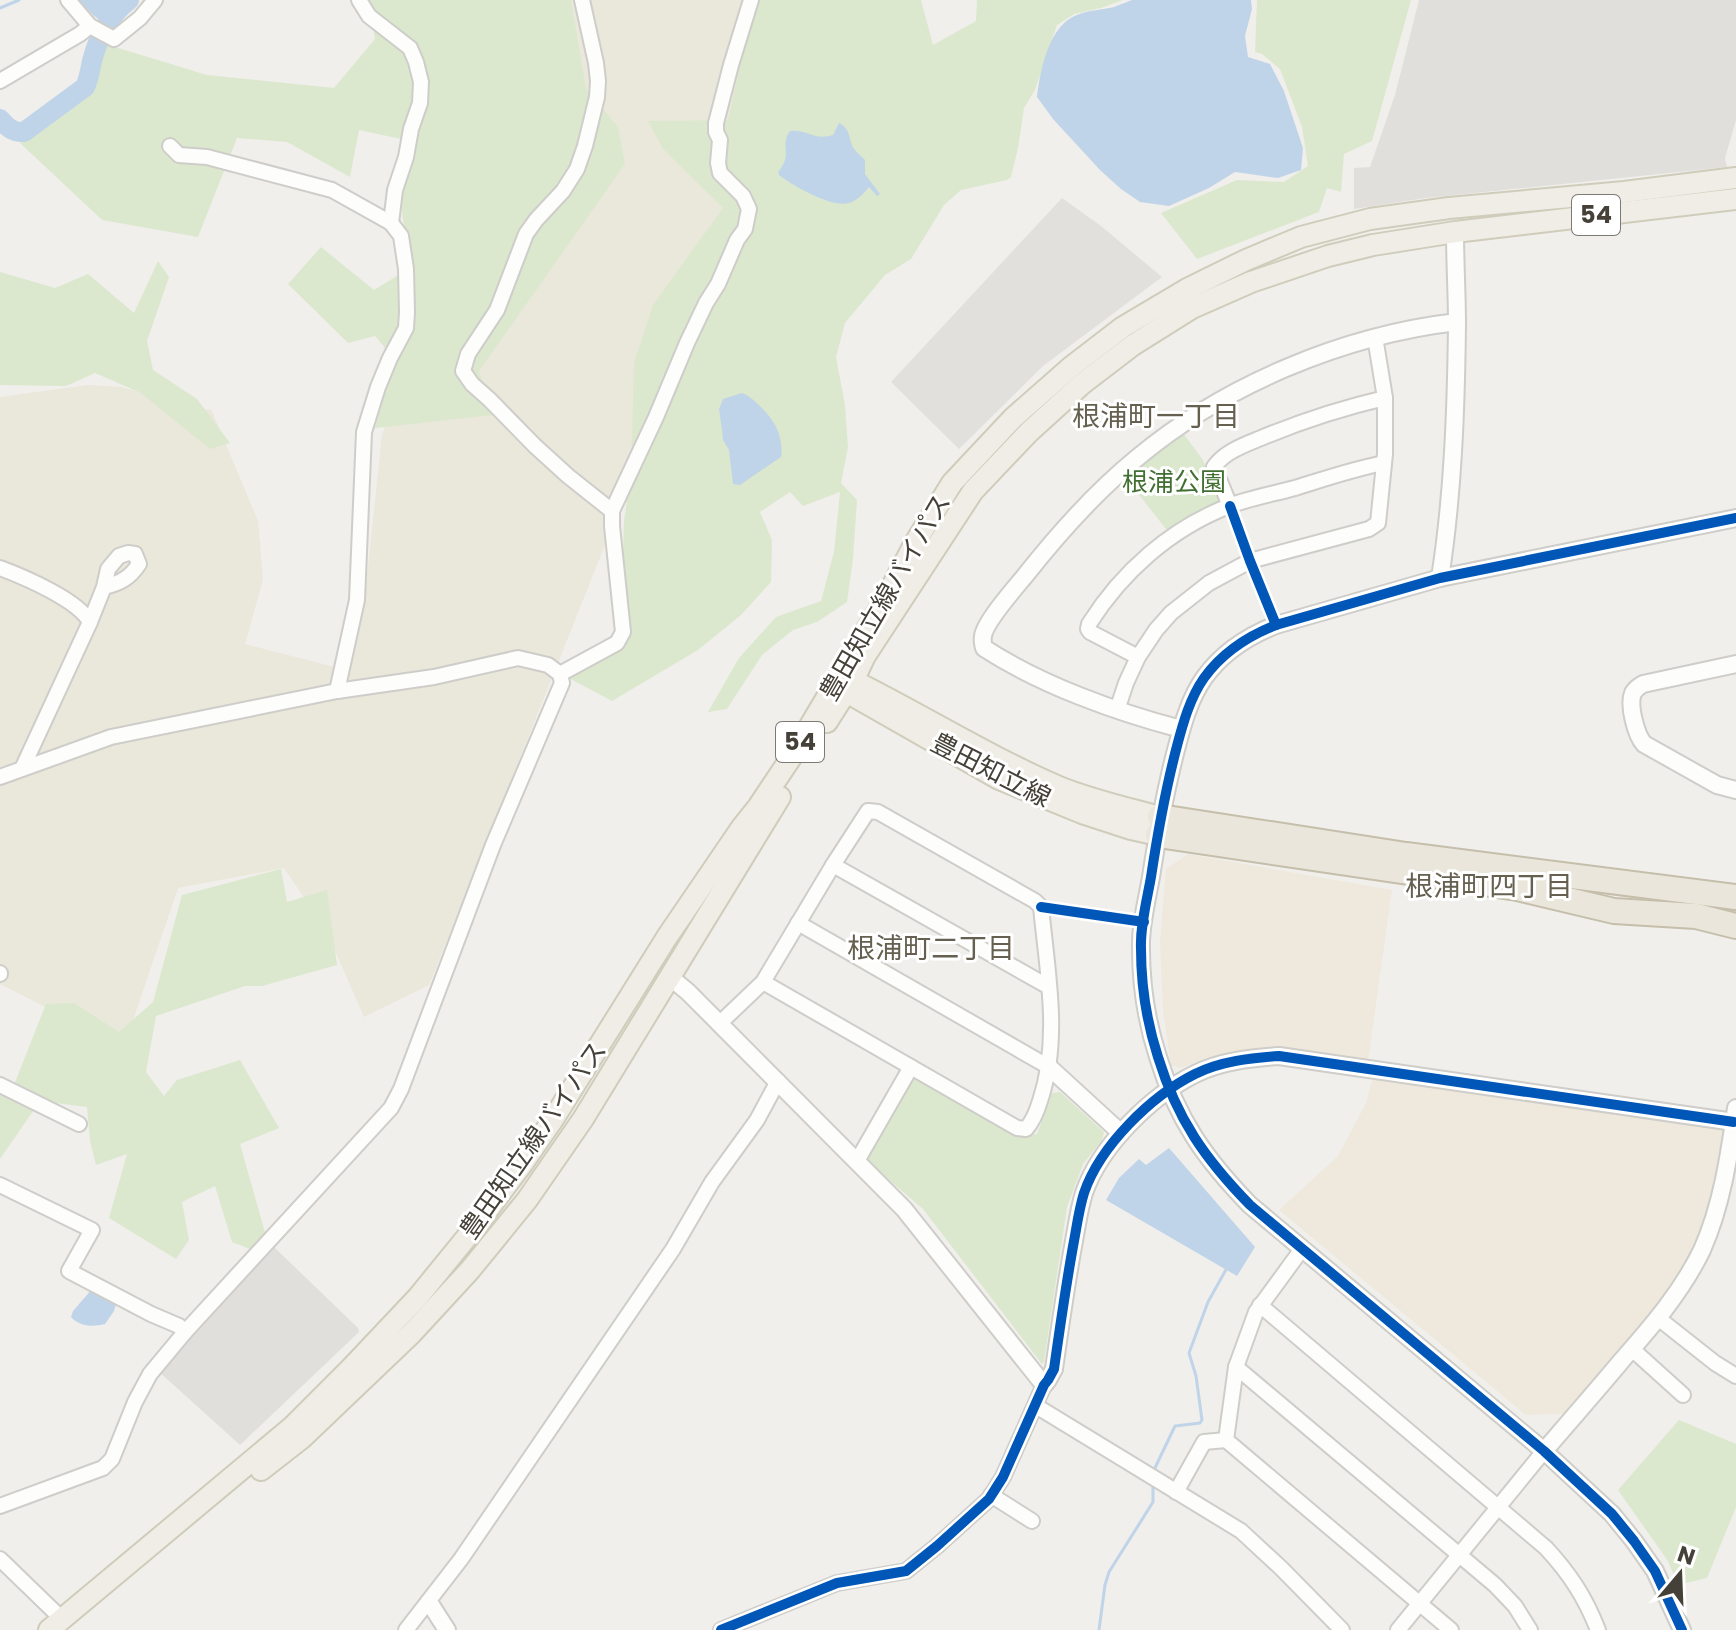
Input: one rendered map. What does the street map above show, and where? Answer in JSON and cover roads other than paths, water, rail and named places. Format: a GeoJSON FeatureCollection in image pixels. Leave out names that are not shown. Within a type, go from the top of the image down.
{"type":"FeatureCollection","features":[{"type":"Feature","properties":{"kind":"highway","name":"54"},"geometry":{"type":"LineString","coordinates":[[1159,826],[1736,897]]}},
{"type":"Feature","properties":{"kind":"highway","name":"54"},"geometry":{"type":"LineString","coordinates":[[1159,826],[1517,888],[1614,911],[1696,916]]}},
{"type":"Feature","properties":{"kind":"highway"},"geometry":{"type":"LineString","coordinates":[[1696,916],[1736,918]]}},
{"type":"Feature","properties":{"kind":"highway"},"geometry":{"type":"LineString","coordinates":[[1696,916],[1736,926]]}},
{"type":"Feature","properties":{"kind":"main road","name":"豊田知立線バイパス"},"geometry":{"type":"LineString","coordinates":[[59,1626],[302,1438],[411,1334],[470,1270],[527,1200],[583,1119],[670,977],[843,683],[916,541],[952,483],[1013,418],[1071,367],[1123,327],[1187,289],[1301,237],[1370,219],[1453,207],[1624,192],[1736,178]]}},
{"type":"Feature","properties":{"kind":"main road","name":"豊田知立線バイパス"},"geometry":{"type":"LineString","coordinates":[[59,1626],[292,1427],[428,1285],[475,1227],[554,1118],[667,937],[816,718],[865,656],[973,491],[1071,393],[1133,345],[1192,308],[1251,282],[1328,256],[1455,232],[1736,199]]}},
{"type":"Feature","properties":{"kind":"main road","name":"豊田知立線"},"geometry":{"type":"LineString","coordinates":[[843,683],[999,779],[1131,829],[1159,826]]}},
{"type":"Feature","properties":{"kind":"street"},"geometry":{"type":"LineString","coordinates":[[68,0],[90,26],[114,39],[140,18],[155,0]]}},
{"type":"Feature","properties":{"kind":"street"},"geometry":{"type":"LineString","coordinates":[[359,0],[369,16],[410,48],[421,82],[420,103],[395,190],[391,223]]}},
{"type":"Feature","properties":{"kind":"street"},"geometry":{"type":"LineString","coordinates":[[582,0],[598,81],[595,109],[585,146],[577,169],[563,191],[526,234],[497,310],[468,354],[463,371],[472,384],[535,446],[612,511]]}},
{"type":"Feature","properties":{"kind":"street"},"geometry":{"type":"LineString","coordinates":[[560,674],[617,643],[623,632],[612,511],[687,343],[745,229],[749,209],[743,196],[720,173],[720,140],[716,123],[751,0]]}},
{"type":"Feature","properties":{"kind":"street"},"geometry":{"type":"LineString","coordinates":[[0,81],[90,26]]}},
{"type":"Feature","properties":{"kind":"street"},"geometry":{"type":"LineString","coordinates":[[170,146],[179,155],[207,157],[332,190],[391,223],[401,236],[406,269],[406,328],[385,368],[364,432],[357,600],[337,691]]}},
{"type":"Feature","properties":{"kind":"street"},"geometry":{"type":"LineString","coordinates":[[1440,578],[1453,454],[1457,322],[1453,207]]}},
{"type":"Feature","properties":{"kind":"street"},"geometry":{"type":"LineString","coordinates":[[1181,729],[1117,710],[1038,677],[984,648],[983,637],[988,624],[1048,547],[1088,502],[1160,440],[1249,385],[1303,361],[1375,337],[1457,322]]}},
{"type":"Feature","properties":{"kind":"street"},"geometry":{"type":"LineString","coordinates":[[1117,710],[1138,657],[1156,630],[1171,613],[1209,583],[1250,561],[1376,525],[1380,518],[1384,463],[1385,398],[1375,337]]}},
{"type":"Feature","properties":{"kind":"street"},"geometry":{"type":"LineString","coordinates":[[1230,506],[1214,467],[1224,456],[1300,421],[1385,398]]}},
{"type":"Feature","properties":{"kind":"street"},"geometry":{"type":"LineString","coordinates":[[1138,657],[1088,629],[1115,587],[1141,561],[1180,532],[1230,506],[1384,463]]}},
{"type":"Feature","properties":{"kind":"street"},"geometry":{"type":"LineString","coordinates":[[1682,1630],[1655,1571],[1612,1514],[1544,1451],[1250,1205],[1214,1166],[1177,1107],[1156,1054],[1145,1004],[1140,947],[1159,826],[1181,729],[1198,687],[1233,648],[1257,632],[1276,625],[1440,578],[1736,518]]}},
{"type":"Feature","properties":{"kind":"street"},"geometry":{"type":"LineString","coordinates":[[0,568],[45,588],[77,607],[90,622]]}},
{"type":"Feature","properties":{"kind":"street"},"geometry":{"type":"LineString","coordinates":[[22,769],[104,587]]}},
{"type":"Feature","properties":{"kind":"street"},"geometry":{"type":"LineString","coordinates":[[0,777],[111,737],[337,691],[434,677],[518,658],[548,665],[560,674],[562,683],[493,845],[391,1108],[150,1374],[112,1459],[103,1468],[0,1506]]}},
{"type":"Feature","properties":{"kind":"street"},"geometry":{"type":"LineString","coordinates":[[1736,664],[1643,684],[1635,690],[1631,701],[1637,734],[1644,744],[1717,785],[1736,790]]}},
{"type":"Feature","properties":{"kind":"street"},"geometry":{"type":"LineString","coordinates":[[720,1023],[763,982],[868,811],[878,812],[1041,907],[1052,1043],[1046,1083],[1033,1120],[1026,1129],[1022,1129],[763,982]]}},
{"type":"Feature","properties":{"kind":"street"},"geometry":{"type":"LineString","coordinates":[[833,865],[1049,987]]}},
{"type":"Feature","properties":{"kind":"street"},"geometry":{"type":"LineString","coordinates":[[798,923],[1049,1067],[1121,1133]]}},
{"type":"Feature","properties":{"kind":"street"},"geometry":{"type":"LineString","coordinates":[[670,977],[720,1023],[914,1220],[1044,1385]]}},
{"type":"Feature","properties":{"kind":"street"},"geometry":{"type":"LineString","coordinates":[[721,1630],[837,1583],[906,1571],[965,1522],[991,1495],[1003,1477],[1054,1369],[1083,1196],[1101,1160],[1121,1133],[1169,1090],[1196,1074],[1225,1063],[1279,1056],[1735,1115],[1727,1170],[1711,1226],[1677,1293],[1398,1630]]}},
{"type":"Feature","properties":{"kind":"street"},"geometry":{"type":"LineString","coordinates":[[857,1161],[911,1067]]}},
{"type":"Feature","properties":{"kind":"street"},"geometry":{"type":"LineString","coordinates":[[406,1630],[461,1559],[673,1249],[712,1182],[757,1120],[778,1081]]}},
{"type":"Feature","properties":{"kind":"street"},"geometry":{"type":"LineString","coordinates":[[0,1085],[79,1124]]}},
{"type":"Feature","properties":{"kind":"street"},"geometry":{"type":"LineString","coordinates":[[0,1185],[92,1230],[69,1271],[179,1326],[185,1332]]}},
{"type":"Feature","properties":{"kind":"street"},"geometry":{"type":"LineString","coordinates":[[1226,1440],[1236,1367],[1260,1305],[1302,1249]]}},
{"type":"Feature","properties":{"kind":"street"},"geometry":{"type":"LineString","coordinates":[[1260,1305],[1546,1548],[1567,1570],[1583,1595],[1598,1630]]}},
{"type":"Feature","properties":{"kind":"street"},"geometry":{"type":"LineString","coordinates":[[1658,1318],[1736,1376]]}},
{"type":"Feature","properties":{"kind":"street"},"geometry":{"type":"LineString","coordinates":[[1632,1349],[1683,1395]]}},
{"type":"Feature","properties":{"kind":"street"},"geometry":{"type":"LineString","coordinates":[[1236,1367],[1495,1585],[1515,1606],[1530,1630]]}},
{"type":"Feature","properties":{"kind":"street"},"geometry":{"type":"LineString","coordinates":[[1036,1406],[1241,1531],[1342,1630]]}},
{"type":"Feature","properties":{"kind":"street"},"geometry":{"type":"LineString","coordinates":[[1176,1492],[1204,1442],[1226,1440],[1451,1630]]}},
{"type":"Feature","properties":{"kind":"street"},"geometry":{"type":"LineString","coordinates":[[991,1495],[1032,1521]]}},
{"type":"Feature","properties":{"kind":"street"},"geometry":{"type":"LineString","coordinates":[[0,1559],[59,1626]]}},
{"type":"Feature","properties":{"kind":"street"},"geometry":{"type":"LineString","coordinates":[[429,1602],[447,1630]]}},
{"type":"Feature","properties":{"kind":"water"},"geometry":{"type":"Polygon","coordinates":[[[79,0],[115,0],[101,17],[105,24],[79,0]]]}},
{"type":"Feature","properties":{"kind":"water"},"geometry":{"type":"Polygon","coordinates":[[[1132,0],[1251,0],[1252,9],[1245,36],[1248,57],[1270,64],[1284,91],[1303,148],[1301,170],[1278,178],[1235,172],[1169,206],[1140,202],[1100,170],[1037,97],[1041,74],[1053,38],[1067,20],[1132,0]]]}},
{"type":"Feature","properties":{"kind":"water"},"geometry":{"type":"Polygon","coordinates":[[[839,123],[847,130],[853,147],[865,160],[865,174],[880,194],[877,196],[869,187],[852,202],[842,204],[803,190],[779,175],[790,131],[815,136],[833,135],[839,123]]]}},
{"type":"Feature","properties":{"kind":"water"},"geometry":{"type":"Polygon","coordinates":[[[742,393],[756,402],[773,421],[782,449],[781,457],[740,485],[733,484],[719,409],[723,399],[742,393]]]}},
{"type":"Feature","properties":{"kind":"water"},"geometry":{"type":"Polygon","coordinates":[[[1169,1148],[1255,1247],[1237,1276],[1106,1200],[1119,1178],[1139,1159],[1146,1165],[1169,1148]]]}},
{"type":"Feature","properties":{"kind":"water"},"geometry":{"type":"Polygon","coordinates":[[[93,1288],[117,1301],[105,1324],[96,1326],[78,1323],[71,1317],[93,1288]]]}},
{"type":"Feature","properties":{"kind":"waterway"},"geometry":{"type":"LineString","coordinates":[[0,8],[19,0]]}},
{"type":"Feature","properties":{"kind":"waterway"},"geometry":{"type":"LineString","coordinates":[[0,119],[10,129],[24,132],[85,87],[101,36],[110,20],[129,0]]}},
{"type":"Feature","properties":{"kind":"waterway"},"geometry":{"type":"LineString","coordinates":[[1153,1472],[1175,1426],[1200,1423],[1202,1420],[1196,1376],[1189,1353],[1208,1302],[1228,1266]]}},
{"type":"Feature","properties":{"kind":"waterway"},"geometry":{"type":"LineString","coordinates":[[1099,1630],[1109,1572],[1153,1502],[1153,1484]]}},
{"type":"Feature","properties":{"kind":"district","name":"根浦町一丁目"},"geometry":{"type":"Point","coordinates":[1156,416]}},
{"type":"Feature","properties":{"kind":"district","name":"根浦町四丁目"},"geometry":{"type":"Point","coordinates":[1489,886]}},
{"type":"Feature","properties":{"kind":"district","name":"根浦町二丁目"},"geometry":{"type":"Point","coordinates":[931,948]}},
{"type":"Feature","properties":{"kind":"park label","name":"根浦公園"},"geometry":{"type":"Point","coordinates":[1174,482]}}]}
